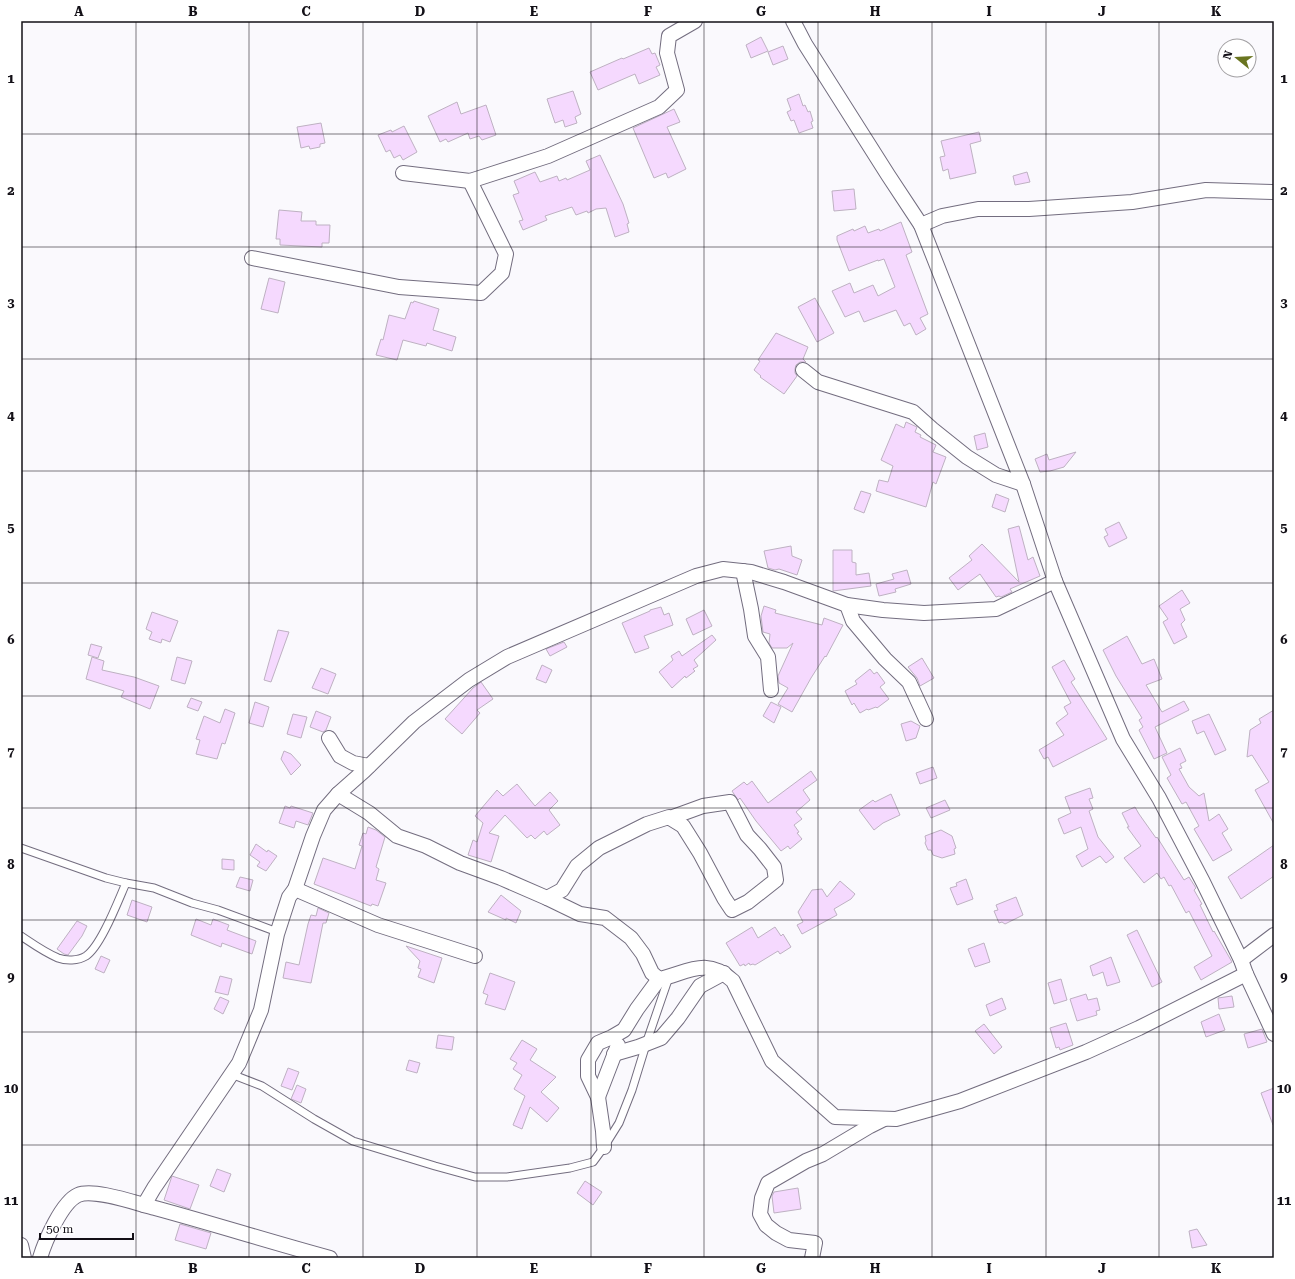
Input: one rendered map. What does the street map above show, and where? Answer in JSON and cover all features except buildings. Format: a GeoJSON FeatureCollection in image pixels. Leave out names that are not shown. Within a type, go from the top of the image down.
{"type":"FeatureCollection","features":[{"type":"Feature","properties":{"kind":"street"},"geometry":{"type":"LineString","coordinates":[[403,173],[470,181],[548,156],[659,107],[677,90],[668,53],[669,36],[695,21]]}},
{"type":"Feature","properties":{"kind":"street"},"geometry":{"type":"LineString","coordinates":[[793,21],[805,44],[921,225],[1023,484],[1055,581],[1123,739],[1163,805],[1203,882],[1241,960],[1274,1034]]}},
{"type":"Feature","properties":{"kind":"street"},"geometry":{"type":"LineString","coordinates":[[252,258],[399,287],[482,293],[502,273],[506,254],[470,181]]}},
{"type":"Feature","properties":{"kind":"street"},"geometry":{"type":"LineString","coordinates":[[921,225],[942,216],[978,209],[1029,209],[1132,202],[1206,190],[1274,192]]}},
{"type":"Feature","properties":{"kind":"street"},"geometry":{"type":"LineString","coordinates":[[803,370],[818,382],[913,412],[967,457],[996,475],[1023,484]]}},
{"type":"Feature","properties":{"kind":"street"},"geometry":{"type":"LineString","coordinates":[[144,1205],[239,1063],[261,1010],[277,934],[289,897],[295,889],[324,810],[338,794],[414,722],[469,680],[507,657],[696,576],[723,569],[751,572],[784,582],[847,605],[882,610],[924,612],[996,608],[1055,581]]}},
{"type":"Feature","properties":{"kind":"street"},"geometry":{"type":"LineString","coordinates":[[743,571],[755,636],[768,657],[771,690]]}},
{"type":"Feature","properties":{"kind":"street"},"geometry":{"type":"LineString","coordinates":[[847,605],[853,621],[885,660],[909,682],[926,719]]}},
{"type":"Feature","properties":{"kind":"street"},"geometry":{"type":"LineString","coordinates":[[328,738],[340,756],[353,763],[369,766]]}},
{"type":"Feature","properties":{"kind":"street"},"geometry":{"type":"LineString","coordinates":[[338,794],[369,813],[397,836],[426,846],[460,863],[502,878],[580,914],[605,918],[631,938],[643,954],[652,973],[664,978]]}},
{"type":"Feature","properties":{"kind":"street"},"geometry":{"type":"LineString","coordinates":[[547,898],[562,890],[577,866],[599,848],[647,824],[669,817],[670,818],[703,806],[730,802],[747,835],[760,848],[774,867],[776,880],[748,902],[732,910],[683,826],[670,818]]}},
{"type":"Feature","properties":{"kind":"street"},"geometry":{"type":"LineString","coordinates":[[295,889],[378,925],[475,956]]}},
{"type":"Feature","properties":{"kind":"street"},"geometry":{"type":"LineString","coordinates":[[1241,960],[1274,935]]}},
{"type":"Feature","properties":{"kind":"street"},"geometry":{"type":"LineString","coordinates":[[598,1097],[624,1030],[637,1009],[664,978],[694,968],[709,968],[724,973],[733,981],[772,1060],[835,1117],[846,1140]]}},
{"type":"Feature","properties":{"kind":"street"},"geometry":{"type":"LineString","coordinates":[[614,1054],[661,1038],[678,1018],[700,986],[724,973]]}},
{"type":"Feature","properties":{"kind":"street"},"geometry":{"type":"LineString","coordinates":[[835,1117],[896,1119],[960,1101],[1086,1052],[1139,1028],[1246,974]]}},
{"type":"Feature","properties":{"kind":"street"},"geometry":{"type":"LineString","coordinates":[[604,1147],[598,1097],[588,1076],[588,1060],[598,1042],[612,1037],[624,1030]]}},
{"type":"Feature","properties":{"kind":"street"},"geometry":{"type":"LineString","coordinates":[[812,1258],[815,1243],[789,1240],[766,1226],[760,1214],[762,1198],[768,1183],[885,1119]]}},
{"type":"Feature","properties":{"kind":"street"},"geometry":{"type":"LineString","coordinates":[[40,1258],[44,1245],[62,1210],[72,1199],[80,1194],[88,1193],[112,1196],[330,1258]]}},
{"type":"Feature","properties":{"kind":"street"},"geometry":{"type":"LineString","coordinates":[[21,1246],[24,1258]]}},
{"type":"Feature","properties":{"kind":"lane"},"geometry":{"type":"LineString","coordinates":[[21,848],[126,883],[154,888],[192,903],[218,910],[272,930],[277,934]]}},
{"type":"Feature","properties":{"kind":"lane"},"geometry":{"type":"LineString","coordinates":[[21,936],[40,949],[60,958],[74,960],[86,956],[99,941],[126,883]]}},
{"type":"Feature","properties":{"kind":"lane"},"geometry":{"type":"LineString","coordinates":[[231,1074],[262,1086],[314,1119],[353,1141],[475,1177],[507,1177],[570,1168],[592,1162],[604,1147],[619,1123],[632,1090],[664,978]]}}]}
